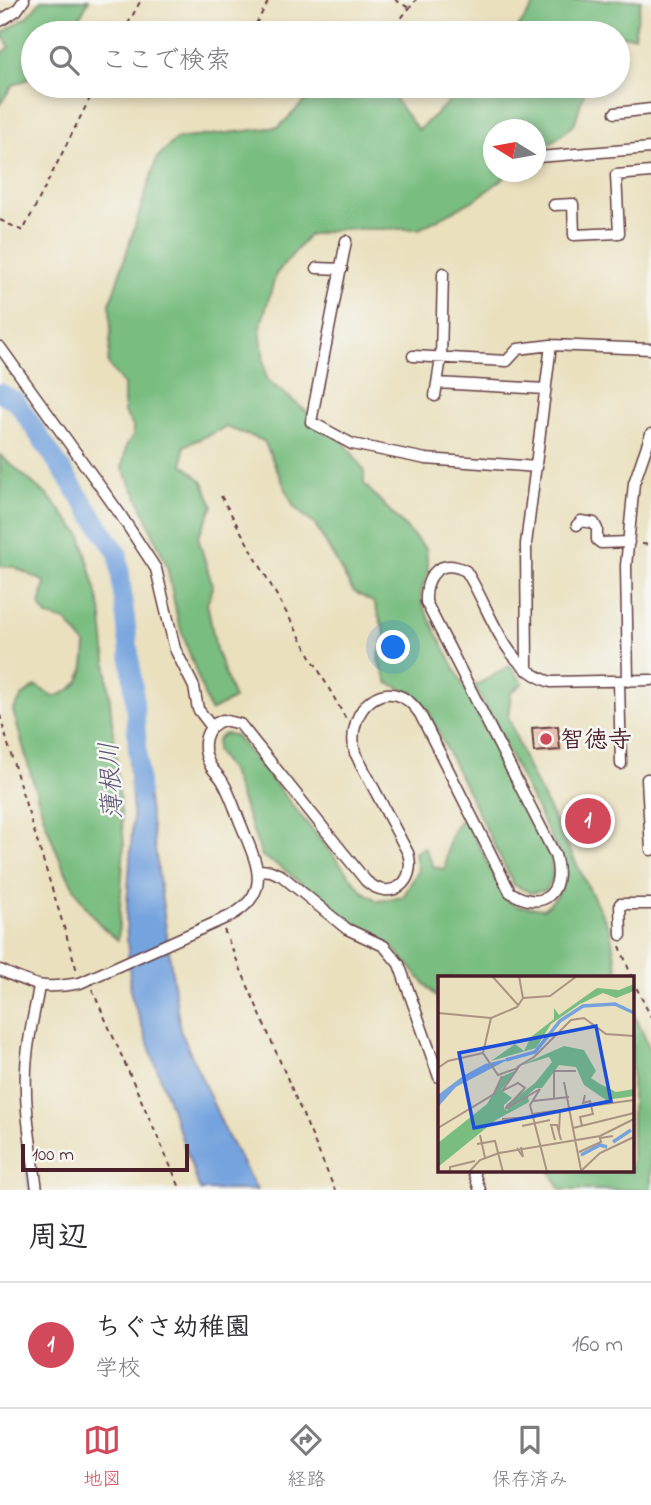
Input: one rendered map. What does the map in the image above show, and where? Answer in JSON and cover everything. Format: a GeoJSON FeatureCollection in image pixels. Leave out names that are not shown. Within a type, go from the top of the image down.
{"type":"FeatureCollection","features":[{"type":"Feature","properties":{"kind":"street"},"geometry":{"type":"LineString","coordinates":[[0,21],[16,10],[24,0]]}},
{"type":"Feature","properties":{"kind":"street"},"geometry":{"type":"LineString","coordinates":[[615,113],[651,109]]}},
{"type":"Feature","properties":{"kind":"street"},"geometry":{"type":"LineString","coordinates":[[546,156],[651,148]]}},
{"type":"Feature","properties":{"kind":"street"},"geometry":{"type":"LineString","coordinates":[[554,205],[573,204],[574,235],[619,233],[616,175],[651,172]]}},
{"type":"Feature","properties":{"kind":"street"},"geometry":{"type":"LineString","coordinates":[[346,242],[311,422],[352,444],[426,459],[537,467]]}},
{"type":"Feature","properties":{"kind":"street"},"geometry":{"type":"LineString","coordinates":[[317,268],[342,269]]}},
{"type":"Feature","properties":{"kind":"street"},"geometry":{"type":"LineString","coordinates":[[435,396],[441,358],[443,273]]}},
{"type":"Feature","properties":{"kind":"street"},"geometry":{"type":"LineString","coordinates":[[527,670],[526,544],[551,345]]}},
{"type":"Feature","properties":{"kind":"street"},"geometry":{"type":"LineString","coordinates":[[413,356],[507,361],[518,349],[551,345],[651,349]]}},
{"type":"Feature","properties":{"kind":"street"},"geometry":{"type":"LineString","coordinates":[[0,346],[156,569],[175,649],[194,687],[198,709],[211,726]]}},
{"type":"Feature","properties":{"kind":"street"},"geometry":{"type":"LineString","coordinates":[[437,383],[546,389]]}},
{"type":"Feature","properties":{"kind":"street"},"geometry":{"type":"LineString","coordinates":[[621,764],[625,614],[634,483],[650,439]]}},
{"type":"Feature","properties":{"kind":"street"},"geometry":{"type":"LineString","coordinates":[[577,525],[581,521],[594,523],[597,540],[601,543],[629,542]]}},
{"type":"Feature","properties":{"kind":"street"},"geometry":{"type":"LineString","coordinates":[[0,970],[39,987],[80,984],[246,906],[256,890],[258,870],[223,781],[206,756],[205,740],[211,726],[223,720],[240,724],[366,881],[373,887],[393,890],[406,880],[411,861],[352,743],[354,726],[368,702],[388,693],[398,694],[414,705],[510,892],[519,898],[541,900],[556,888],[559,866],[555,855],[426,602],[427,584],[438,569],[458,567],[466,571],[497,632],[511,653],[527,670],[542,680],[651,680]]}},
{"type":"Feature","properties":{"kind":"street"},"geometry":{"type":"LineString","coordinates":[[651,779],[647,779],[651,850]]}},
{"type":"Feature","properties":{"kind":"street"},"geometry":{"type":"LineString","coordinates":[[258,870],[271,871],[282,876],[347,929],[384,946],[399,964],[438,1074]]}},
{"type":"Feature","properties":{"kind":"street"},"geometry":{"type":"LineString","coordinates":[[621,935],[620,904],[651,904]]}},
{"type":"Feature","properties":{"kind":"street"},"geometry":{"type":"LineString","coordinates":[[37,1190],[26,1101],[26,1070],[29,1029],[39,987]]}},
{"type":"Feature","properties":{"kind":"street"},"geometry":{"type":"LineString","coordinates":[[473,1172],[480,1190]]}},
{"type":"Feature","properties":{"kind":"path"},"geometry":{"type":"LineString","coordinates":[[130,21],[141,0]]}},
{"type":"Feature","properties":{"kind":"path"},"geometry":{"type":"LineString","coordinates":[[258,21],[269,0]]}},
{"type":"Feature","properties":{"kind":"path"},"geometry":{"type":"LineString","coordinates":[[395,0],[409,8]]}},
{"type":"Feature","properties":{"kind":"path"},"geometry":{"type":"LineString","coordinates":[[399,21],[415,0]]}},
{"type":"Feature","properties":{"kind":"path"},"geometry":{"type":"LineString","coordinates":[[0,220],[23,231],[90,98]]}},
{"type":"Feature","properties":{"kind":"path"},"geometry":{"type":"LineString","coordinates":[[221,496],[347,721],[354,726]]}},
{"type":"Feature","properties":{"kind":"path"},"geometry":{"type":"LineString","coordinates":[[0,715],[26,811],[80,984],[92,989],[181,1190]]}},
{"type":"Feature","properties":{"kind":"path"},"geometry":{"type":"LineString","coordinates":[[220,920],[335,1190]]}},
{"type":"Feature","properties":{"kind":"path"},"geometry":{"type":"LineString","coordinates":[[621,935],[620,946],[631,976]]}},
{"type":"Feature","properties":{"kind":"path"},"geometry":{"type":"LineString","coordinates":[[634,983],[651,1017]]}},
{"type":"Feature","properties":{"kind":"green space"},"geometry":{"type":"Polygon","coordinates":[[[41,0],[89,0],[78,21],[21,21],[21,82],[13,85],[0,104],[0,55],[10,47],[1,34],[28,16],[41,0]]]}},
{"type":"Feature","properties":{"kind":"green space"},"geometry":{"type":"Polygon","coordinates":[[[538,0],[641,0],[634,36],[630,36],[630,21],[523,21],[538,0]]]}},
{"type":"Feature","properties":{"kind":"green space"},"geometry":{"type":"Polygon","coordinates":[[[308,98],[394,98],[418,130],[453,98],[582,98],[574,125],[546,146],[546,119],[483,119],[483,182],[499,182],[476,199],[419,229],[340,229],[309,235],[276,274],[260,328],[266,379],[343,441],[364,470],[364,484],[426,549],[428,572],[421,591],[422,604],[550,856],[553,877],[546,890],[531,893],[514,885],[425,706],[413,693],[388,683],[378,660],[385,633],[374,603],[353,591],[316,526],[294,507],[264,441],[226,427],[184,446],[183,464],[203,482],[213,506],[198,537],[213,588],[207,603],[216,649],[234,699],[210,711],[178,621],[167,566],[122,467],[127,444],[133,436],[133,426],[124,412],[124,385],[108,364],[110,304],[157,158],[176,139],[279,127],[308,98]]]}},
{"type":"Feature","properties":{"kind":"green space"},"geometry":{"type":"Polygon","coordinates":[[[0,455],[49,497],[81,535],[101,609],[124,844],[118,940],[97,921],[79,896],[64,867],[39,803],[13,711],[22,696],[36,686],[54,697],[77,684],[83,671],[86,645],[66,621],[47,616],[40,606],[45,582],[14,567],[0,566],[0,455]]]}},
{"type":"Feature","properties":{"kind":"green space"},"geometry":{"type":"Polygon","coordinates":[[[510,666],[523,683],[511,693],[508,716],[527,766],[610,930],[619,976],[438,976],[438,999],[398,953],[374,932],[345,919],[282,868],[262,856],[231,772],[216,751],[217,740],[224,734],[235,735],[362,891],[378,901],[403,897],[418,871],[415,853],[424,847],[434,867],[445,869],[452,834],[465,817],[506,900],[517,906],[543,909],[560,889],[563,862],[475,686],[510,666]]]}},
{"type":"Feature","properties":{"kind":"green space"},"geometry":{"type":"Polygon","coordinates":[[[634,1014],[651,1051],[651,1190],[561,1190],[551,1172],[634,1172],[634,1014]]]}},
{"type":"Feature","properties":{"kind":"water"},"geometry":{"type":"Polygon","coordinates":[[[129,761],[144,770],[180,1030],[228,1137],[257,1190],[200,1190],[131,995],[126,921],[133,816],[129,761]]]}},
{"type":"Feature","properties":{"kind":"building","name":"智徳寺"},"geometry":{"type":"Polygon","coordinates":[[[558,726],[560,750],[534,752],[532,728],[558,726]]]}},
{"type":"Feature","properties":{"kind":"waterway","name":"薄根川"},"geometry":{"type":"LineString","coordinates":[[0,393],[16,401],[118,554],[134,693],[140,791]]}},
{"type":"Feature","properties":{"kind":"waterway"},"geometry":{"type":"LineString","coordinates":[[24,1144],[30,1190]]}},
{"type":"Feature","properties":{"kind":"place","name":"智徳寺"},"geometry":{"type":"Point","coordinates":[546,739]}},
{"type":"Feature","properties":{"kind":"place","name":"ちぐさ幼稚園"},"geometry":{"type":"Point","coordinates":[588,821]}}]}
